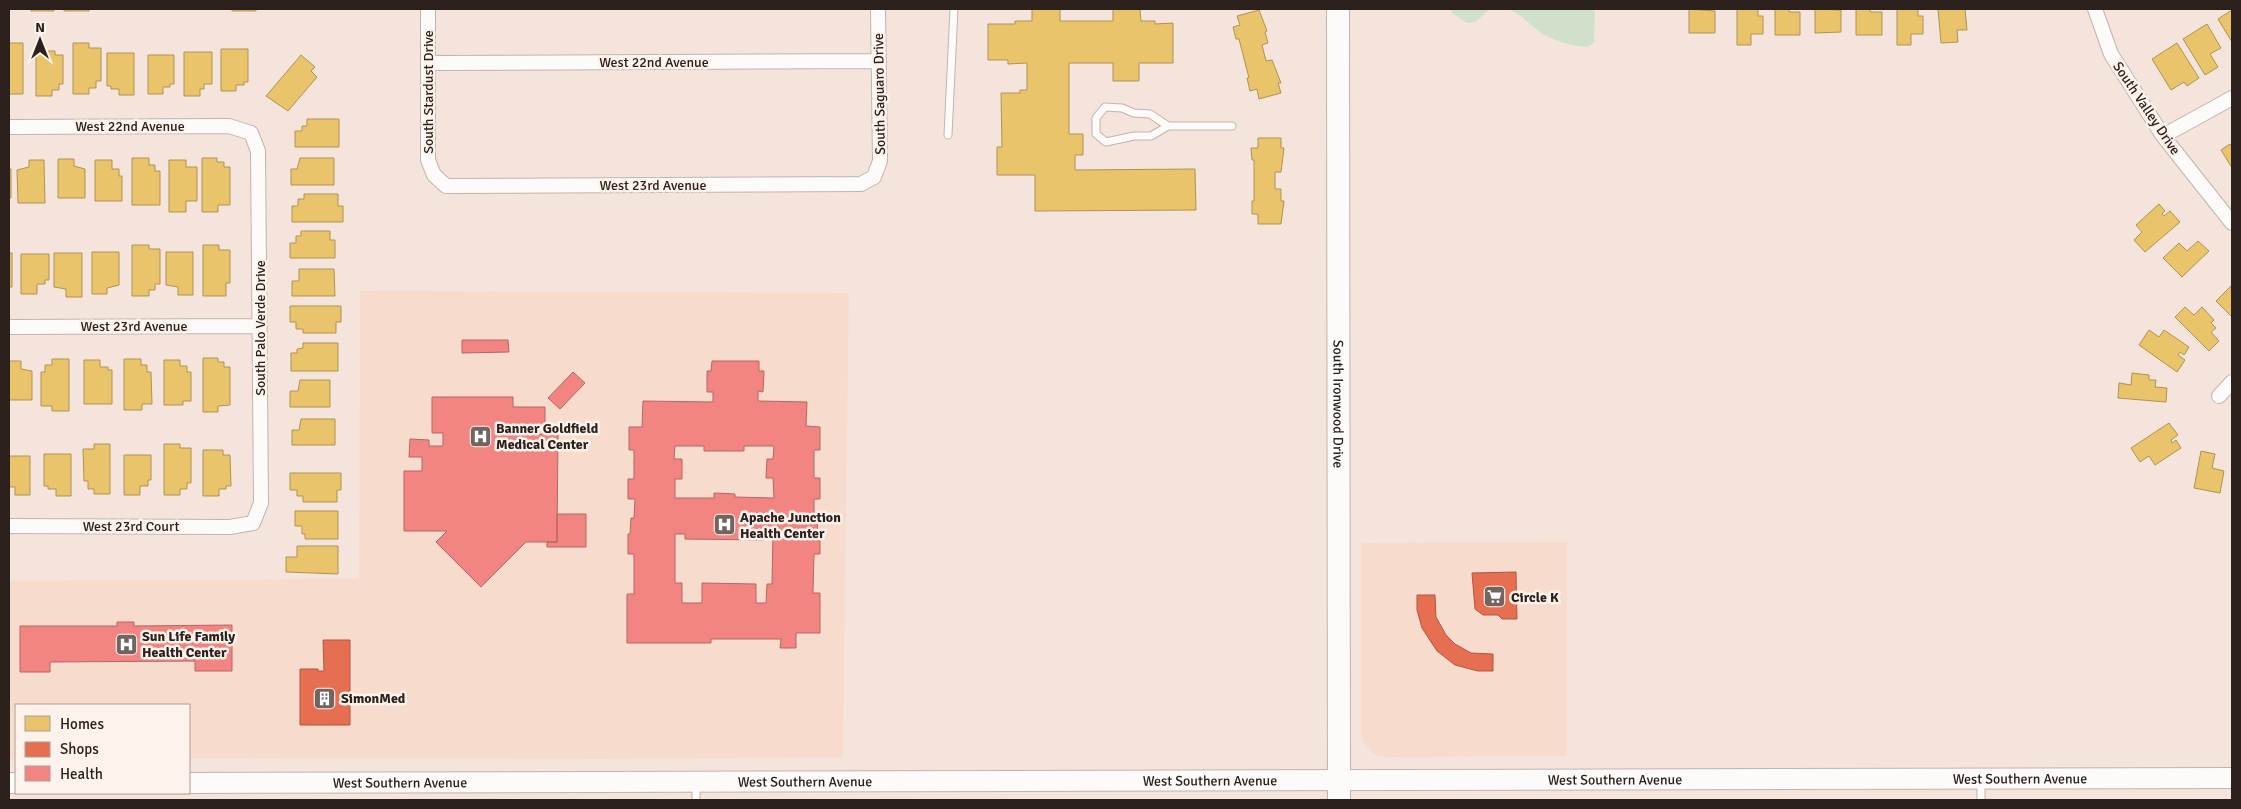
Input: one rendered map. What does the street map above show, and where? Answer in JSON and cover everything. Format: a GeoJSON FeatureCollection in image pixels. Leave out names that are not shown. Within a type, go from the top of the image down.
{"type":"FeatureCollection","features":[{"type":"Feature","properties":{"kind":"main road","name":"South Ironwood Drive"},"geometry":{"type":"LineString","coordinates":[[1338,9],[1339,790]]}},
{"type":"Feature","properties":{"kind":"main road","name":"West Southern Avenue"},"geometry":{"type":"LineString","coordinates":[[190,783],[696,791],[1339,790],[1981,779],[2232,778]]}},
{"type":"Feature","properties":{"kind":"street","name":"South Stardust Drive"},"geometry":{"type":"LineString","coordinates":[[428,9],[428,160],[434,175]]}},
{"type":"Feature","properties":{"kind":"street","name":"South Saguaro Drive"},"geometry":{"type":"LineString","coordinates":[[874,177],[880,161],[878,9]]}},
{"type":"Feature","properties":{"kind":"street","name":"South Valley Drive"},"geometry":{"type":"LineString","coordinates":[[2095,9],[2111,54],[2163,136],[2232,223]]}},
{"type":"Feature","properties":{"kind":"street","name":"West 22nd Avenue"},"geometry":{"type":"LineString","coordinates":[[428,63],[879,61]]}},
{"type":"Feature","properties":{"kind":"street"},"geometry":{"type":"LineString","coordinates":[[2163,136],[2232,98]]}},
{"type":"Feature","properties":{"kind":"street","name":"West 22nd Avenue"},"geometry":{"type":"LineString","coordinates":[[9,126],[228,126],[251,133]]}},
{"type":"Feature","properties":{"kind":"street","name":"South Palo Verde Drive"},"geometry":{"type":"LineString","coordinates":[[251,133],[258,151],[261,503],[252,523]]}},
{"type":"Feature","properties":{"kind":"street","name":"West 23rd Avenue"},"geometry":{"type":"LineString","coordinates":[[434,175],[446,186],[861,184],[874,177]]}},
{"type":"Feature","properties":{"kind":"street","name":"West 23rd Avenue"},"geometry":{"type":"LineString","coordinates":[[9,327],[260,326]]}},
{"type":"Feature","properties":{"kind":"street"},"geometry":{"type":"LineString","coordinates":[[2219,396],[2232,382]]}},
{"type":"Feature","properties":{"kind":"street","name":"West 23rd Court"},"geometry":{"type":"LineString","coordinates":[[9,526],[230,527],[252,523]]}},
{"type":"Feature","properties":{"kind":"lane"},"geometry":{"type":"LineString","coordinates":[[948,135],[954,9]]}},
{"type":"Feature","properties":{"kind":"lane"},"geometry":{"type":"LineString","coordinates":[[1168,126],[1150,114],[1134,113],[1122,108],[1105,107],[1096,118],[1096,134],[1106,142],[1134,136],[1151,136],[1168,126],[1232,126]]}},
{"type":"Feature","properties":{"kind":"lane"},"geometry":{"type":"LineString","coordinates":[[1981,779],[1981,800]]}},
{"type":"Feature","properties":{"kind":"shaded area"},"geometry":{"type":"Polygon","coordinates":[[[360,291],[849,293],[843,757],[602,759],[190,758],[190,704],[15,704],[15,759],[9,759],[9,581],[359,579],[360,291]]]}},
{"type":"Feature","properties":{"kind":"shaded area"},"geometry":{"type":"Polygon","coordinates":[[[1567,542],[1567,756],[1388,757],[1378,756],[1371,752],[1364,743],[1361,734],[1361,543],[1567,542]]]}},
{"type":"Feature","properties":{"kind":"green space"},"geometry":{"type":"Polygon","coordinates":[[[1451,9],[1490,9],[1475,22],[1467,23],[1452,13],[1451,9]]]}},
{"type":"Feature","properties":{"kind":"green space"},"geometry":{"type":"Polygon","coordinates":[[[1508,9],[1594,9],[1594,42],[1588,47],[1571,45],[1554,39],[1543,34],[1518,14],[1508,9]]]}},
{"type":"Feature","properties":{"kind":"building: Homes"},"geometry":{"type":"Polygon","coordinates":[[[31,9],[54,9],[54,11],[31,11],[31,9]]]}},
{"type":"Feature","properties":{"kind":"building: Homes"},"geometry":{"type":"Polygon","coordinates":[[[64,9],[89,9],[89,11],[64,11],[64,9]]]}},
{"type":"Feature","properties":{"kind":"building: Homes"},"geometry":{"type":"Polygon","coordinates":[[[232,9],[256,9],[256,11],[232,11],[232,9]]]}},
{"type":"Feature","properties":{"kind":"building: Homes"},"geometry":{"type":"Polygon","coordinates":[[[1032,9],[1060,9],[1060,21],[1113,21],[1113,9],[1140,9],[1141,21],[1155,21],[1155,24],[1173,23],[1173,63],[1139,63],[1139,81],[1113,81],[1113,63],[1069,63],[1069,134],[1083,134],[1083,155],[1075,155],[1075,170],[1195,169],[1196,210],[1035,211],[1035,175],[997,175],[997,147],[1002,147],[1001,93],[1020,93],[1020,90],[1027,90],[1027,63],[1008,64],[1008,60],[988,60],[988,24],[1015,24],[1015,21],[1032,21],[1032,9]]]}},
{"type":"Feature","properties":{"kind":"building: Homes"},"geometry":{"type":"Polygon","coordinates":[[[1689,9],[1715,11],[1715,33],[1689,33],[1689,9]]]}},
{"type":"Feature","properties":{"kind":"building: Homes"},"geometry":{"type":"Polygon","coordinates":[[[1737,9],[1758,9],[1758,16],[1763,16],[1763,34],[1751,34],[1751,45],[1737,45],[1737,9]]]}},
{"type":"Feature","properties":{"kind":"building: Homes"},"geometry":{"type":"Polygon","coordinates":[[[1775,9],[1789,9],[1789,12],[1800,12],[1800,35],[1775,35],[1775,9]]]}},
{"type":"Feature","properties":{"kind":"building: Homes"},"geometry":{"type":"Polygon","coordinates":[[[1815,9],[1841,10],[1841,32],[1815,33],[1815,9]]]}},
{"type":"Feature","properties":{"kind":"building: Homes"},"geometry":{"type":"Polygon","coordinates":[[[1856,9],[1870,9],[1870,12],[1882,12],[1882,35],[1856,35],[1856,9]]]}},
{"type":"Feature","properties":{"kind":"building: Homes"},"geometry":{"type":"Polygon","coordinates":[[[1897,9],[1918,9],[1918,16],[1923,16],[1923,34],[1911,34],[1911,45],[1897,45],[1897,9]]]}},
{"type":"Feature","properties":{"kind":"building: Homes"},"geometry":{"type":"Polygon","coordinates":[[[1938,9],[1965,9],[1967,30],[1957,30],[1958,42],[1941,43],[1938,9]]]}},
{"type":"Feature","properties":{"kind":"building: Homes"},"geometry":{"type":"Polygon","coordinates":[[[1259,10],[1267,31],[1265,32],[1268,43],[1262,45],[1266,61],[1272,60],[1281,83],[1278,83],[1281,93],[1259,99],[1257,89],[1250,91],[1247,78],[1249,78],[1239,39],[1236,39],[1233,27],[1240,25],[1237,16],[1259,10]]]}},
{"type":"Feature","properties":{"kind":"building: Homes"},"geometry":{"type":"Polygon","coordinates":[[[2232,10],[2232,42],[2218,19],[2232,10]]]}},
{"type":"Feature","properties":{"kind":"building: Homes"},"geometry":{"type":"Polygon","coordinates":[[[2207,24],[2221,48],[2210,54],[2218,67],[2205,75],[2183,39],[2207,24]]]}},
{"type":"Feature","properties":{"kind":"building: Homes"},"geometry":{"type":"Polygon","coordinates":[[[9,43],[23,43],[23,94],[9,94],[9,43]]]}},
{"type":"Feature","properties":{"kind":"building: Homes"},"geometry":{"type":"Polygon","coordinates":[[[73,43],[89,43],[89,48],[101,48],[101,81],[96,81],[96,88],[89,88],[89,94],[73,94],[73,43]]]}},
{"type":"Feature","properties":{"kind":"building: Homes"},"geometry":{"type":"Polygon","coordinates":[[[2177,43],[2199,78],[2187,86],[2184,82],[2171,90],[2152,59],[2177,43]]]}},
{"type":"Feature","properties":{"kind":"building: Homes"},"geometry":{"type":"Polygon","coordinates":[[[221,49],[248,49],[248,82],[244,82],[244,85],[236,85],[236,91],[221,91],[221,49]]]}},
{"type":"Feature","properties":{"kind":"building: Homes"},"geometry":{"type":"Polygon","coordinates":[[[36,51],[55,51],[55,55],[63,55],[63,84],[59,84],[59,90],[52,90],[52,96],[36,96],[36,51]]]}},
{"type":"Feature","properties":{"kind":"building: Homes"},"geometry":{"type":"Polygon","coordinates":[[[184,52],[212,52],[212,84],[204,84],[204,89],[200,89],[200,96],[184,96],[184,52]]]}},
{"type":"Feature","properties":{"kind":"building: Homes"},"geometry":{"type":"Polygon","coordinates":[[[107,53],[134,53],[134,95],[119,95],[119,89],[111,89],[111,86],[107,86],[107,53]]]}},
{"type":"Feature","properties":{"kind":"building: Homes"},"geometry":{"type":"Polygon","coordinates":[[[148,55],[174,55],[174,84],[170,84],[170,87],[163,87],[163,94],[148,94],[148,55]]]}},
{"type":"Feature","properties":{"kind":"building: Homes"},"geometry":{"type":"Polygon","coordinates":[[[301,55],[315,67],[311,71],[317,77],[288,111],[266,96],[301,55]]]}},
{"type":"Feature","properties":{"kind":"building: Homes"},"geometry":{"type":"Polygon","coordinates":[[[307,119],[339,119],[339,147],[295,147],[295,131],[302,131],[302,126],[307,126],[307,119]]]}},
{"type":"Feature","properties":{"kind":"building: Homes"},"geometry":{"type":"Polygon","coordinates":[[[1258,138],[1281,138],[1281,148],[1284,148],[1281,172],[1275,172],[1275,189],[1281,189],[1281,201],[1284,201],[1281,224],[1258,224],[1258,214],[1252,214],[1252,201],[1254,201],[1254,160],[1252,160],[1251,148],[1258,148],[1258,138]]]}},
{"type":"Feature","properties":{"kind":"building: Homes"},"geometry":{"type":"Polygon","coordinates":[[[2230,144],[2232,148],[2232,168],[2221,150],[2230,144]]]}},
{"type":"Feature","properties":{"kind":"building: Homes"},"geometry":{"type":"Polygon","coordinates":[[[132,158],[149,158],[149,165],[155,165],[155,171],[160,171],[160,205],[132,205],[132,158]]]}},
{"type":"Feature","properties":{"kind":"building: Homes"},"geometry":{"type":"Polygon","coordinates":[[[202,158],[217,158],[217,162],[224,162],[224,167],[230,167],[230,205],[218,205],[218,212],[202,212],[202,158]]]}},
{"type":"Feature","properties":{"kind":"building: Homes"},"geometry":{"type":"Polygon","coordinates":[[[300,158],[334,158],[334,185],[291,185],[291,169],[297,169],[300,158]]]}},
{"type":"Feature","properties":{"kind":"building: Homes"},"geometry":{"type":"Polygon","coordinates":[[[58,159],[74,159],[74,166],[85,169],[85,198],[58,198],[58,159]]]}},
{"type":"Feature","properties":{"kind":"building: Homes"},"geometry":{"type":"Polygon","coordinates":[[[29,160],[44,160],[45,203],[18,203],[17,170],[29,167],[29,160]]]}},
{"type":"Feature","properties":{"kind":"building: Homes"},"geometry":{"type":"Polygon","coordinates":[[[95,160],[112,160],[112,169],[119,169],[119,176],[122,176],[122,201],[95,201],[95,160]]]}},
{"type":"Feature","properties":{"kind":"building: Homes"},"geometry":{"type":"Polygon","coordinates":[[[169,160],[186,160],[186,167],[197,167],[197,201],[186,201],[186,212],[169,212],[169,160]]]}},
{"type":"Feature","properties":{"kind":"building: Homes"},"geometry":{"type":"Polygon","coordinates":[[[9,169],[11,169],[11,198],[9,198],[9,169]]]}},
{"type":"Feature","properties":{"kind":"building: Homes"},"geometry":{"type":"Polygon","coordinates":[[[304,194],[338,194],[338,206],[343,206],[343,222],[292,222],[292,206],[298,206],[298,199],[304,199],[304,194]]]}},
{"type":"Feature","properties":{"kind":"building: Homes"},"geometry":{"type":"Polygon","coordinates":[[[2159,204],[2165,211],[2162,214],[2164,216],[2170,211],[2180,222],[2145,252],[2134,240],[2142,232],[2136,225],[2159,204]]]}},
{"type":"Feature","properties":{"kind":"building: Homes"},"geometry":{"type":"Polygon","coordinates":[[[301,231],[330,231],[330,240],[335,240],[335,258],[290,258],[290,243],[296,243],[296,236],[301,236],[301,231]]]}},
{"type":"Feature","properties":{"kind":"building: Homes"},"geometry":{"type":"Polygon","coordinates":[[[2198,241],[2209,251],[2182,277],[2163,258],[2179,243],[2187,251],[2198,241]]]}},
{"type":"Feature","properties":{"kind":"building: Homes"},"geometry":{"type":"Polygon","coordinates":[[[132,245],[149,245],[149,249],[160,249],[160,284],[155,284],[155,290],[149,290],[149,296],[132,296],[132,245]]]}},
{"type":"Feature","properties":{"kind":"building: Homes"},"geometry":{"type":"Polygon","coordinates":[[[203,245],[219,245],[219,250],[230,250],[230,283],[226,283],[226,296],[203,296],[203,245]]]}},
{"type":"Feature","properties":{"kind":"building: Homes"},"geometry":{"type":"Polygon","coordinates":[[[92,252],[119,252],[119,285],[107,288],[107,294],[92,294],[92,252]]]}},
{"type":"Feature","properties":{"kind":"building: Homes"},"geometry":{"type":"Polygon","coordinates":[[[166,252],[193,252],[193,295],[178,295],[178,287],[166,285],[166,252]]]}},
{"type":"Feature","properties":{"kind":"building: Homes"},"geometry":{"type":"Polygon","coordinates":[[[9,253],[12,253],[12,287],[9,287],[9,253]]]}},
{"type":"Feature","properties":{"kind":"building: Homes"},"geometry":{"type":"Polygon","coordinates":[[[54,253],[82,253],[82,297],[66,297],[66,289],[54,287],[54,253]]]}},
{"type":"Feature","properties":{"kind":"building: Homes"},"geometry":{"type":"Polygon","coordinates":[[[21,254],[49,254],[49,280],[45,280],[45,284],[37,284],[37,294],[21,294],[21,254]]]}},
{"type":"Feature","properties":{"kind":"building: Homes"},"geometry":{"type":"Polygon","coordinates":[[[299,269],[334,269],[335,296],[292,296],[292,281],[299,281],[299,269]]]}},
{"type":"Feature","properties":{"kind":"building: Homes"},"geometry":{"type":"Polygon","coordinates":[[[2232,285],[2232,317],[2216,301],[2232,285]]]}},
{"type":"Feature","properties":{"kind":"building: Homes"},"geometry":{"type":"Polygon","coordinates":[[[290,306],[341,306],[341,322],[336,322],[336,333],[303,333],[303,329],[296,329],[296,322],[290,322],[290,306]]]}},
{"type":"Feature","properties":{"kind":"building: Homes"},"geometry":{"type":"Polygon","coordinates":[[[2185,307],[2194,315],[2202,307],[2214,320],[2211,323],[2216,328],[2211,332],[2219,341],[2209,351],[2175,317],[2185,307]]]}},
{"type":"Feature","properties":{"kind":"building: Homes"},"geometry":{"type":"Polygon","coordinates":[[[2149,330],[2159,337],[2164,330],[2189,347],[2184,355],[2180,352],[2178,355],[2185,360],[2177,372],[2139,345],[2149,330]]]}},
{"type":"Feature","properties":{"kind":"building: Homes"},"geometry":{"type":"Polygon","coordinates":[[[303,343],[338,343],[338,371],[291,371],[291,353],[297,353],[297,349],[303,348],[303,343]]]}},
{"type":"Feature","properties":{"kind":"building: Homes"},"geometry":{"type":"Polygon","coordinates":[[[203,358],[218,358],[218,362],[224,362],[224,367],[230,367],[230,405],[218,406],[218,412],[203,412],[203,358]]]}},
{"type":"Feature","properties":{"kind":"building: Homes"},"geometry":{"type":"Polygon","coordinates":[[[52,359],[69,359],[69,411],[52,411],[52,406],[41,406],[41,372],[45,372],[45,365],[52,365],[52,359]]]}},
{"type":"Feature","properties":{"kind":"building: Homes"},"geometry":{"type":"Polygon","coordinates":[[[124,359],[141,359],[141,365],[147,365],[147,372],[151,372],[152,404],[142,404],[142,410],[124,410],[124,359]]]}},
{"type":"Feature","properties":{"kind":"building: Homes"},"geometry":{"type":"Polygon","coordinates":[[[84,360],[100,360],[100,367],[108,367],[108,370],[112,370],[112,404],[84,404],[84,360]]]}},
{"type":"Feature","properties":{"kind":"building: Homes"},"geometry":{"type":"Polygon","coordinates":[[[164,360],[180,360],[180,366],[187,366],[187,372],[191,372],[191,401],[183,401],[183,405],[164,405],[164,360]]]}},
{"type":"Feature","properties":{"kind":"building: Homes"},"geometry":{"type":"Polygon","coordinates":[[[9,361],[21,361],[21,369],[32,371],[32,400],[9,400],[9,361]]]}},
{"type":"Feature","properties":{"kind":"building: Homes"},"geometry":{"type":"Polygon","coordinates":[[[2132,373],[2149,375],[2149,380],[2156,380],[2155,387],[2167,388],[2166,402],[2118,398],[2119,383],[2131,385],[2132,373]]]}},
{"type":"Feature","properties":{"kind":"building: Homes"},"geometry":{"type":"Polygon","coordinates":[[[300,380],[330,380],[330,407],[290,407],[290,391],[298,391],[300,380]]]}},
{"type":"Feature","properties":{"kind":"building: Homes"},"geometry":{"type":"Polygon","coordinates":[[[301,419],[335,419],[335,445],[292,445],[292,430],[299,430],[301,419]]]}},
{"type":"Feature","properties":{"kind":"building: Homes"},"geometry":{"type":"Polygon","coordinates":[[[2169,423],[2178,435],[2171,440],[2172,443],[2176,440],[2181,448],[2155,465],[2149,456],[2140,462],[2131,448],[2169,423]]]}},
{"type":"Feature","properties":{"kind":"building: Homes"},"geometry":{"type":"Polygon","coordinates":[[[94,444],[110,444],[110,494],[94,494],[94,489],[88,489],[88,481],[84,481],[83,449],[94,449],[94,444]]]}},
{"type":"Feature","properties":{"kind":"building: Homes"},"geometry":{"type":"Polygon","coordinates":[[[164,444],[180,444],[180,448],[191,448],[191,483],[187,483],[187,489],[180,489],[180,495],[164,495],[164,444]]]}},
{"type":"Feature","properties":{"kind":"building: Homes"},"geometry":{"type":"Polygon","coordinates":[[[203,450],[223,450],[223,455],[230,455],[231,486],[226,486],[226,489],[219,489],[219,496],[203,496],[203,450]]]}},
{"type":"Feature","properties":{"kind":"building: Homes"},"geometry":{"type":"Polygon","coordinates":[[[2201,451],[2215,454],[2212,468],[2224,471],[2220,493],[2194,488],[2201,451]]]}},
{"type":"Feature","properties":{"kind":"building: Homes"},"geometry":{"type":"Polygon","coordinates":[[[44,454],[71,454],[71,496],[56,496],[56,489],[48,489],[48,486],[44,486],[44,454]]]}},
{"type":"Feature","properties":{"kind":"building: Homes"},"geometry":{"type":"Polygon","coordinates":[[[124,455],[151,455],[151,480],[148,480],[148,486],[140,486],[140,495],[124,495],[124,455]]]}},
{"type":"Feature","properties":{"kind":"building: Homes"},"geometry":{"type":"Polygon","coordinates":[[[9,456],[30,456],[30,495],[15,495],[15,487],[9,487],[9,456]]]}},
{"type":"Feature","properties":{"kind":"building: Homes"},"geometry":{"type":"Polygon","coordinates":[[[290,473],[341,473],[341,490],[337,490],[337,502],[303,502],[303,496],[297,496],[297,490],[290,490],[290,473]]]}},
{"type":"Feature","properties":{"kind":"building: Homes"},"geometry":{"type":"Polygon","coordinates":[[[295,511],[338,511],[338,539],[305,539],[305,534],[302,534],[302,526],[295,526],[295,511]]]}},
{"type":"Feature","properties":{"kind":"building: Homes"},"geometry":{"type":"Polygon","coordinates":[[[297,546],[338,546],[338,574],[286,572],[286,557],[297,557],[297,546]]]}},
{"type":"Feature","properties":{"kind":"building: Shops","name":"Circle K"},"geometry":{"type":"Polygon","coordinates":[[[1516,572],[1517,619],[1502,619],[1498,615],[1483,615],[1475,609],[1472,573],[1516,572]]]}},
{"type":"Feature","properties":{"kind":"building: Shops"},"geometry":{"type":"Polygon","coordinates":[[[1417,595],[1435,595],[1436,617],[1446,635],[1455,644],[1471,653],[1493,654],[1493,671],[1478,671],[1455,665],[1437,651],[1422,628],[1417,610],[1417,595]]]}},
{"type":"Feature","properties":{"kind":"building: Shops","name":"SimonMed"},"geometry":{"type":"Polygon","coordinates":[[[323,640],[350,640],[350,725],[300,725],[300,669],[324,671],[323,640]]]}},
{"type":"Feature","properties":{"kind":"building: Health"},"geometry":{"type":"Polygon","coordinates":[[[462,340],[508,340],[509,352],[462,353],[462,340]]]}},
{"type":"Feature","properties":{"kind":"building: Health"},"geometry":{"type":"Polygon","coordinates":[[[712,361],[759,361],[759,371],[764,371],[763,392],[758,391],[758,401],[807,402],[806,426],[820,427],[820,450],[814,450],[814,478],[820,478],[820,499],[814,499],[814,518],[818,518],[817,534],[820,534],[820,554],[814,554],[813,593],[820,593],[820,633],[796,633],[796,648],[780,648],[781,639],[711,639],[711,643],[627,643],[627,594],[634,594],[634,554],[628,554],[628,534],[630,534],[631,518],[634,518],[635,499],[628,499],[628,479],[634,479],[634,450],[629,450],[629,427],[642,427],[643,401],[713,402],[713,392],[707,392],[707,371],[711,371],[712,361]],[[675,446],[674,459],[682,459],[682,479],[675,479],[675,498],[714,498],[714,493],[735,494],[735,497],[774,498],[773,478],[766,478],[767,459],[773,459],[774,446],[744,446],[744,451],[704,451],[704,446],[675,446]],[[763,532],[763,540],[685,539],[685,534],[675,534],[675,583],[682,583],[682,603],[702,603],[702,583],[756,584],[756,603],[766,603],[767,584],[772,584],[773,532],[763,532]]]}},
{"type":"Feature","properties":{"kind":"building: Health"},"geometry":{"type":"Polygon","coordinates":[[[573,372],[585,383],[560,409],[548,398],[573,372]]]}},
{"type":"Feature","properties":{"kind":"building: Health"},"geometry":{"type":"Polygon","coordinates":[[[432,397],[513,397],[513,407],[545,407],[545,429],[521,428],[520,434],[558,434],[557,542],[526,542],[481,587],[436,542],[447,531],[404,531],[404,471],[422,471],[422,457],[409,457],[410,439],[429,440],[429,446],[443,446],[443,433],[432,433],[432,397]]]}},
{"type":"Feature","properties":{"kind":"building: Health"},"geometry":{"type":"Polygon","coordinates":[[[557,514],[586,514],[586,547],[547,547],[547,542],[557,542],[557,514]]]}},
{"type":"Feature","properties":{"kind":"building: Health","name":"Sun Life Family Health Center"},"geometry":{"type":"Polygon","coordinates":[[[117,622],[134,622],[134,626],[232,625],[232,671],[195,671],[195,661],[50,662],[50,672],[20,672],[20,626],[117,626],[117,622]]]}},
{"type":"Feature","properties":{"kind":"place","name":"Banner Goldfield Medical Center"},"geometry":{"type":"Point","coordinates":[480,436]}},
{"type":"Feature","properties":{"kind":"place","name":"Apache Junction Health Center"},"geometry":{"type":"Point","coordinates":[724,525]}},
{"type":"Feature","properties":{"kind":"place","name":"Circle K"},"geometry":{"type":"Point","coordinates":[1495,597]}},
{"type":"Feature","properties":{"kind":"place","name":"Sun Life Family Health Center"},"geometry":{"type":"Point","coordinates":[126,644]}},
{"type":"Feature","properties":{"kind":"place","name":"SimonMed"},"geometry":{"type":"Point","coordinates":[325,698]}}]}
